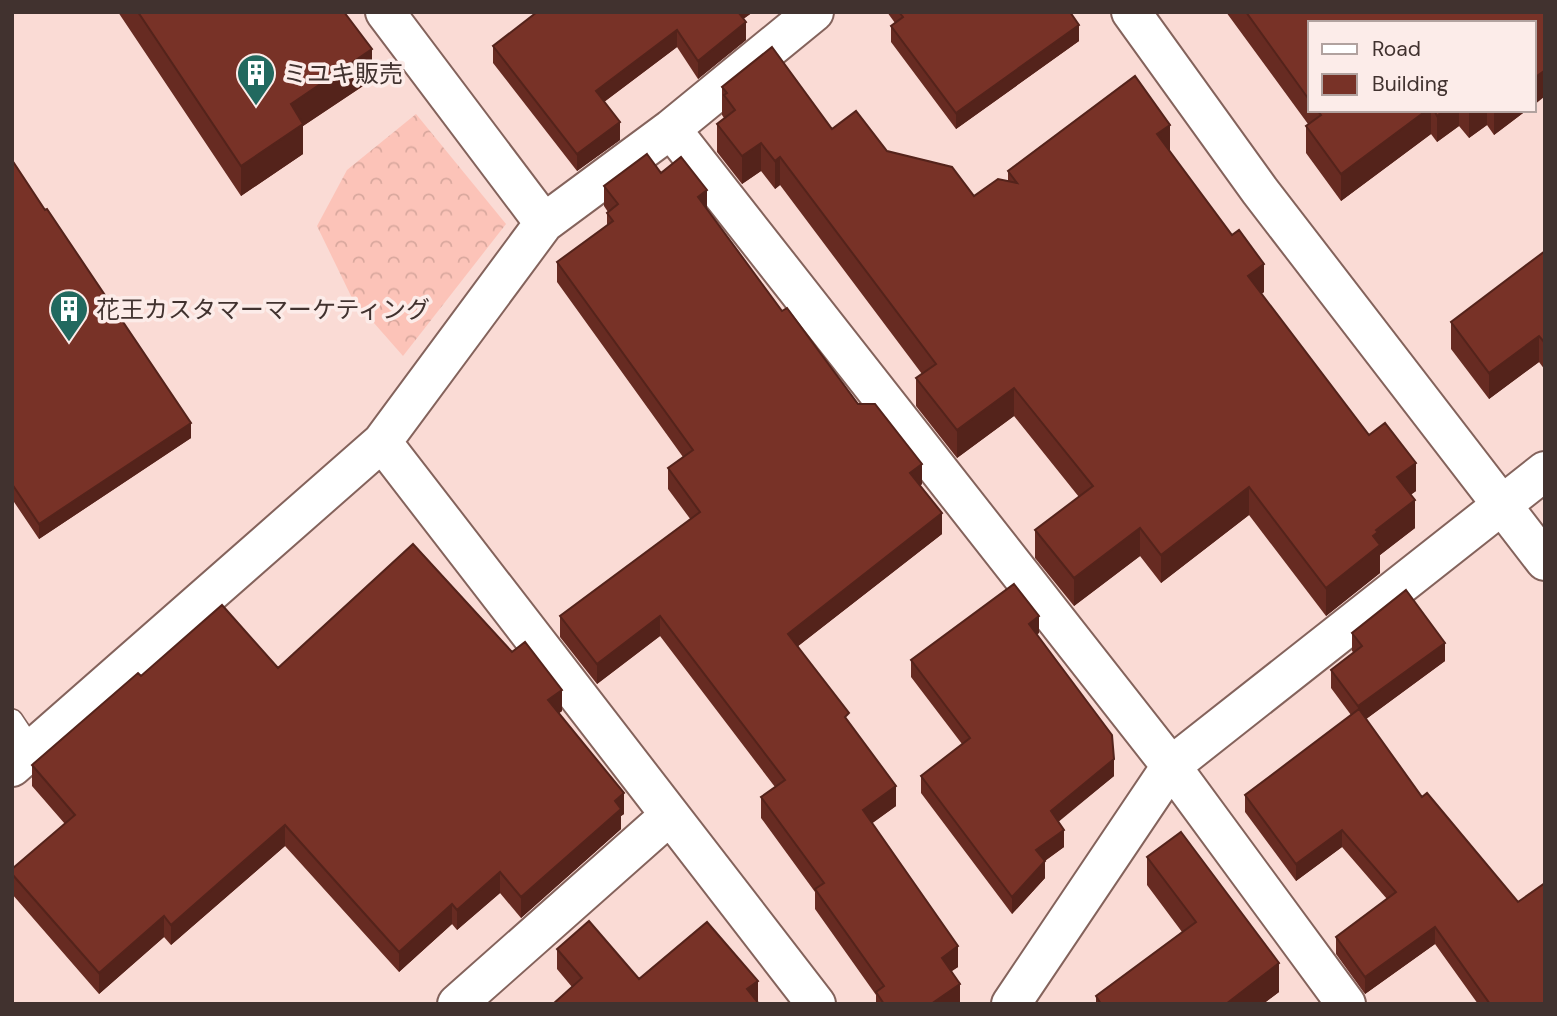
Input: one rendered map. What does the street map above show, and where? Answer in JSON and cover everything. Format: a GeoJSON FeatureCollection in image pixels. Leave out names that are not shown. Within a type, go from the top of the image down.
{"type":"FeatureCollection","features":[{"type":"Feature","properties":{"kind":"street"},"geometry":{"type":"LineString","coordinates":[[385,12],[544,223]]}},
{"type":"Feature","properties":{"kind":"street"},"geometry":{"type":"LineString","coordinates":[[19,746],[382,442],[544,223],[671,129],[814,12]]}},
{"type":"Feature","properties":{"kind":"street"},"geometry":{"type":"LineString","coordinates":[[1131,12],[1260,191],[1545,561]]}},
{"type":"Feature","properties":{"kind":"street"},"geometry":{"type":"LineString","coordinates":[[671,129],[1171,766],[1346,1004]]}},
{"type":"Feature","properties":{"kind":"street"},"geometry":{"type":"LineString","coordinates":[[382,442],[816,1004]]}},
{"type":"Feature","properties":{"kind":"street"},"geometry":{"type":"LineString","coordinates":[[1011,1004],[1171,766],[1545,471]]}},
{"type":"Feature","properties":{"kind":"street"},"geometry":{"type":"LineString","coordinates":[[457,1004],[669,816]]}},
{"type":"Feature","properties":{"kind":"green space"},"geometry":{"type":"Polygon","coordinates":[[[416,114],[506,224],[403,356],[352,298],[317,226],[347,170],[416,114]]]}},
{"type":"Feature","properties":{"kind":"building","name":"ミユキ販売"},"geometry":{"type":"Polygon","coordinates":[[[138,12],[344,12],[372,49],[291,104],[303,124],[241,166],[138,12]]]}},
{"type":"Feature","properties":{"kind":"building"},"geometry":{"type":"Polygon","coordinates":[[[537,12],[738,12],[746,22],[698,61],[677,30],[596,91],[620,122],[577,154],[493,46],[537,12]]]}},
{"type":"Feature","properties":{"kind":"building"},"geometry":{"type":"Polygon","coordinates":[[[899,12],[1070,12],[1079,25],[956,113],[891,26],[903,17],[899,12]]]}},
{"type":"Feature","properties":{"kind":"building"},"geometry":{"type":"Polygon","coordinates":[[[1246,12],[1545,12],[1545,72],[1536,77],[1536,21],[1308,21],[1308,98],[1246,12]]]}},
{"type":"Feature","properties":{"kind":"building"},"geometry":{"type":"Polygon","coordinates":[[[772,47],[832,129],[856,111],[887,151],[952,167],[974,196],[998,179],[1017,183],[1008,171],[1135,76],[1170,125],[1157,134],[1232,235],[1239,230],[1264,264],[1248,276],[1369,435],[1385,423],[1416,463],[1397,477],[1415,500],[1376,530],[1378,532],[1373,536],[1380,545],[1326,588],[1249,487],[1161,555],[1140,528],[1074,578],[1035,530],[1093,486],[1014,388],[957,430],[916,378],[936,364],[780,157],[775,161],[761,143],[742,156],[717,124],[735,110],[724,95],[727,93],[722,87],[772,47]]]}},
{"type":"Feature","properties":{"kind":"building"},"geometry":{"type":"Polygon","coordinates":[[[1319,112],[1424,112],[1341,174],[1306,126],[1321,115],[1319,112]]]}},
{"type":"Feature","properties":{"kind":"building"},"geometry":{"type":"Polygon","coordinates":[[[647,154],[661,173],[681,157],[707,190],[698,197],[782,311],[787,308],[858,404],[875,404],[922,464],[910,473],[942,513],[788,634],[849,713],[845,717],[896,786],[863,810],[958,946],[942,958],[960,984],[931,1004],[884,1004],[876,992],[884,986],[815,889],[824,883],[761,797],[785,780],[660,616],[597,664],[560,616],[700,512],[668,468],[693,450],[557,262],[613,221],[607,213],[618,204],[604,186],[647,154]]]}},
{"type":"Feature","properties":{"kind":"building","name":"花王カスタマーマーケティング"},"geometry":{"type":"Polygon","coordinates":[[[12,160],[191,423],[39,524],[12,484],[12,160]]]}},
{"type":"Feature","properties":{"kind":"building"},"geometry":{"type":"Polygon","coordinates":[[[1545,251],[1545,343],[1539,336],[1489,373],[1451,322],[1545,251]]]}},
{"type":"Feature","properties":{"kind":"building"},"geometry":{"type":"Polygon","coordinates":[[[413,544],[512,652],[525,642],[562,690],[548,700],[624,793],[615,801],[621,809],[521,897],[500,872],[457,910],[452,904],[399,952],[285,825],[171,925],[164,916],[99,973],[12,874],[12,869],[75,815],[32,765],[138,673],[141,676],[222,605],[278,668],[413,544]]]}},
{"type":"Feature","properties":{"kind":"building"},"geometry":{"type":"Polygon","coordinates":[[[1014,584],[1039,616],[1029,624],[1112,735],[1114,759],[1051,811],[1064,830],[1036,850],[1045,861],[1012,897],[921,776],[970,738],[911,660],[1014,584]]]}},
{"type":"Feature","properties":{"kind":"building"},"geometry":{"type":"Polygon","coordinates":[[[1406,590],[1445,643],[1358,706],[1331,670],[1362,646],[1352,633],[1406,590]]]}},
{"type":"Feature","properties":{"kind":"building"},"geometry":{"type":"Polygon","coordinates":[[[1359,709],[1422,797],[1427,793],[1518,902],[1545,883],[1545,1004],[1490,1004],[1435,927],[1365,977],[1336,937],[1396,892],[1342,830],[1296,864],[1245,795],[1359,709]]]}},
{"type":"Feature","properties":{"kind":"building"},"geometry":{"type":"Polygon","coordinates":[[[1181,832],[1279,963],[1226,1004],[1101,1004],[1096,996],[1196,922],[1147,857],[1181,832]]]}},
{"type":"Feature","properties":{"kind":"building"},"geometry":{"type":"Polygon","coordinates":[[[589,921],[639,979],[707,922],[758,981],[747,989],[759,1004],[553,1004],[582,978],[557,949],[589,921]]]}},
{"type":"Feature","properties":{"kind":"place","name":"ミユキ販売"},"geometry":{"type":"Point","coordinates":[256,107]}},
{"type":"Feature","properties":{"kind":"place","name":"花王カスタマーマーケティング"},"geometry":{"type":"Point","coordinates":[69,343]}}]}
